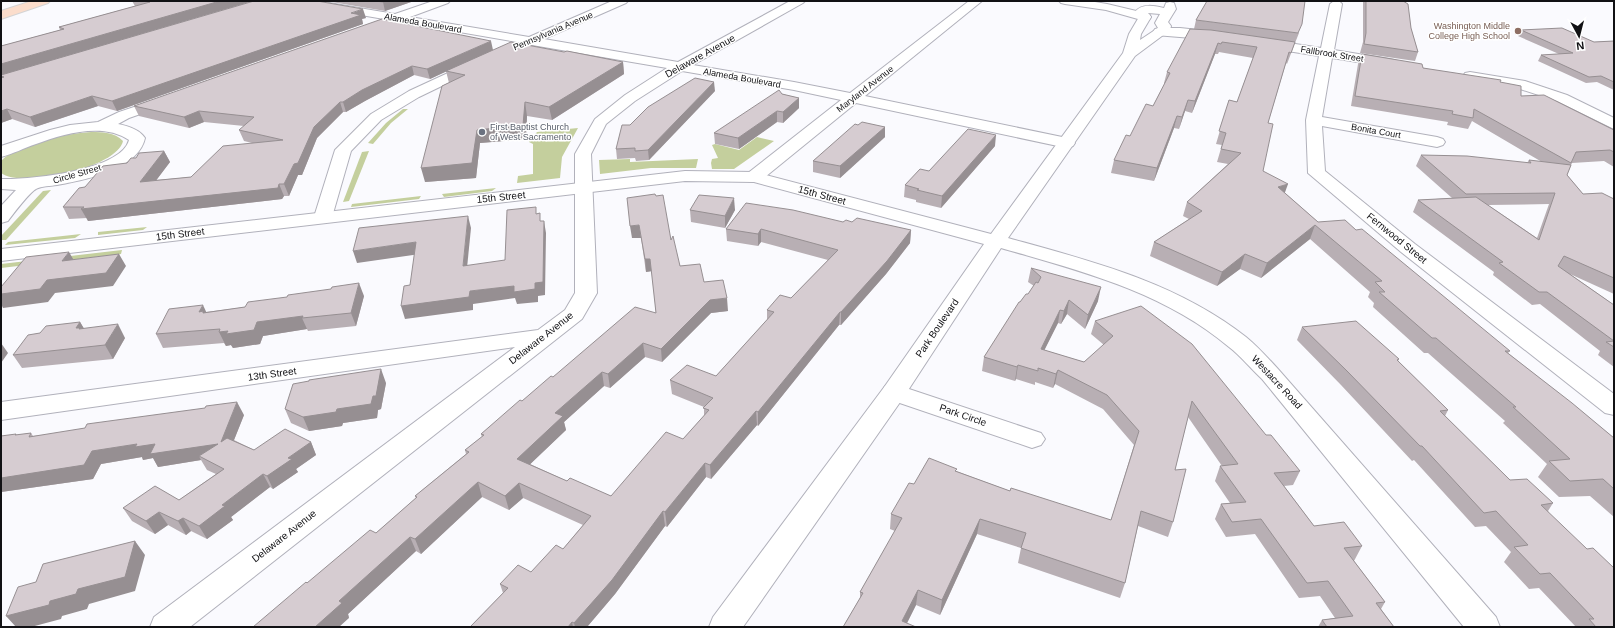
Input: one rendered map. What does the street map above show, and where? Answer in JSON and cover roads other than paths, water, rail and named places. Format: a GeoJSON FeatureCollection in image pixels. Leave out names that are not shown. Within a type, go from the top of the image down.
{"type":"FeatureCollection","features":[{"type":"Feature","properties":{"kind":"main road"},"geometry":{"type":"LineString","coordinates":[[1,14],[44,1]]}},
{"type":"Feature","properties":{"kind":"street","name":"Alameda Boulevard"},"geometry":{"type":"LineString","coordinates":[[297,1],[794,86],[1067,143]]}},
{"type":"Feature","properties":{"kind":"street"},"geometry":{"type":"LineString","coordinates":[[372,27],[444,1]]}},
{"type":"Feature","properties":{"kind":"street","name":"Pennsylvania Avenue"},"geometry":{"type":"LineString","coordinates":[[507,51],[622,1]]}},
{"type":"Feature","properties":{"kind":"street","name":"Delaware Avenue"},"geometry":{"type":"LineString","coordinates":[[166,627],[574,314],[586,293],[583,154],[600,122],[630,98],[681,67],[799,1]]}},
{"type":"Feature","properties":{"kind":"street","name":"Maryland Avenue"},"geometry":{"type":"LineString","coordinates":[[754,177],[976,1]]}},
{"type":"Feature","properties":{"kind":"street"},"geometry":{"type":"LineString","coordinates":[[1065,1],[1107,7],[1145,16],[1160,11],[1162,22]]}},
{"type":"Feature","properties":{"kind":"street","name":"Park Boulevard"},"geometry":{"type":"LineString","coordinates":[[725,627],[894,392],[996,241],[1130,53],[1134,34],[1145,16],[1160,1]]}},
{"type":"Feature","properties":{"kind":"street"},"geometry":{"type":"LineString","coordinates":[[1130,53],[1162,22],[1170,9],[1171,1]]}},
{"type":"Feature","properties":{"kind":"street","name":"Fernwood Street"},"geometry":{"type":"LineString","coordinates":[[1336,4],[1328,53],[1314,120],[1317,173],[1408,248],[1614,407]]}},
{"type":"Feature","properties":{"kind":"street"},"geometry":{"type":"LineString","coordinates":[[1145,16],[1144,29],[1162,22],[1208,35],[1231,39]]}},
{"type":"Feature","properties":{"kind":"street","name":"Fallbrook Street"},"geometry":{"type":"LineString","coordinates":[[1246,41],[1406,65]]}},
{"type":"Feature","properties":{"kind":"street"},"geometry":{"type":"LineString","coordinates":[[323,217],[343,150],[376,117],[414,94],[485,60]]}},
{"type":"Feature","properties":{"kind":"street"},"geometry":{"type":"LineString","coordinates":[[1459,74],[1520,84],[1562,98],[1614,124]]}},
{"type":"Feature","properties":{"kind":"street"},"geometry":{"type":"LineString","coordinates":[[100,127],[124,115],[176,96]]}},
{"type":"Feature","properties":{"kind":"street","name":"Bonita Court"},"geometry":{"type":"LineString","coordinates":[[1314,120],[1437,142]]}},
{"type":"Feature","properties":{"kind":"street","name":"Circle Street"},"geometry":{"type":"LineString","coordinates":[[1,152],[9,142],[59,132],[100,127],[119,128],[131,132],[137,138],[135,146],[125,156],[84,174],[31,184],[1,184]]}},
{"type":"Feature","properties":{"kind":"street","name":"15th Street"},"geometry":{"type":"LineString","coordinates":[[1,255],[685,176],[754,177],[996,241]]}},
{"type":"Feature","properties":{"kind":"street"},"geometry":{"type":"LineString","coordinates":[[1,217],[31,184]]}},
{"type":"Feature","properties":{"kind":"street","name":"Westacre Road"},"geometry":{"type":"LineString","coordinates":[[996,241],[1092,268],[1145,287],[1199,315],[1238,342],[1259,362],[1302,410],[1484,627]]}},
{"type":"Feature","properties":{"kind":"street","name":"13th Street"},"geometry":{"type":"LineString","coordinates":[[1,411],[544,336]]}},
{"type":"Feature","properties":{"kind":"street","name":"Park Circle"},"geometry":{"type":"LineString","coordinates":[[894,392],[1032,438]]}},
{"type":"Feature","properties":{"kind":"place","name":"Washington Middle College High School"},"geometry":{"type":"Point","coordinates":[1518,31]}},
{"type":"Feature","properties":{"kind":"place","name":"First Baptist Church of West Sacramento"},"geometry":{"type":"Point","coordinates":[482,132]}}]}
